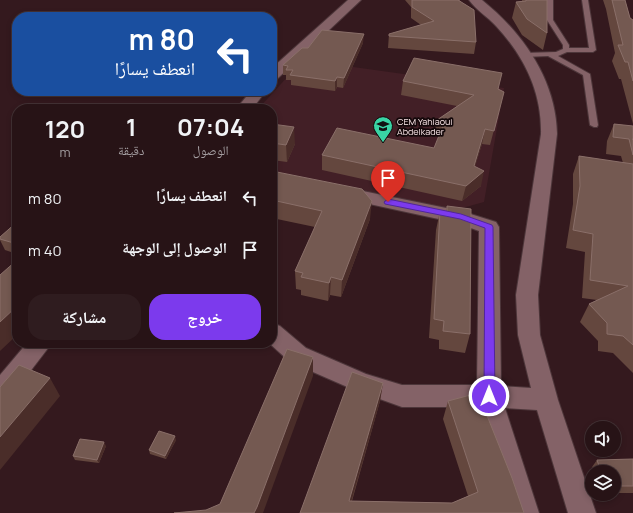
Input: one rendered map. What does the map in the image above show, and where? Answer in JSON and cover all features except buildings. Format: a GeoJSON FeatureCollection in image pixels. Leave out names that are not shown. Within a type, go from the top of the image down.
{"type":"FeatureCollection","features":[{"type":"Feature","properties":{"kind":"street"},"geometry":{"type":"LineString","coordinates":[[277,71],[355,0]]}},
{"type":"Feature","properties":{"kind":"street"},"geometry":{"type":"LineString","coordinates":[[475,0],[497,11],[524,55],[542,89],[548,111],[549,134],[527,295],[530,334],[546,400],[582,513]]}},
{"type":"Feature","properties":{"kind":"street"},"geometry":{"type":"LineString","coordinates":[[248,104],[255,96]]}},
{"type":"Feature","properties":{"kind":"street"},"geometry":{"type":"LineString","coordinates":[[325,189],[461,217],[489,227],[489,396],[526,513]]}},
{"type":"Feature","properties":{"kind":"street"},"geometry":{"type":"LineString","coordinates":[[277,336],[298,355],[360,382],[402,396],[489,396],[546,400]]}},
{"type":"Feature","properties":{"kind":"street"},"geometry":{"type":"LineString","coordinates":[[0,392],[37,348]]}},
{"type":"Feature","properties":{"kind":"lane"},"geometry":{"type":"LineString","coordinates":[[550,0],[550,20],[566,45],[566,50]]}},
{"type":"Feature","properties":{"kind":"lane"},"geometry":{"type":"LineString","coordinates":[[524,55],[549,54],[566,50],[594,50],[586,0]]}},
{"type":"Feature","properties":{"kind":"lane"},"geometry":{"type":"LineString","coordinates":[[549,54],[586,74],[594,125]]}},
{"type":"Feature","properties":{"kind":"shaded area","name":"CEM Yahiaoui Abdelkader"},"geometry":{"type":"Polygon","coordinates":[[[303,60],[504,88],[484,202],[444,213],[277,179],[277,104],[263,104],[270,96],[277,96],[277,88],[303,60]]]}},
{"type":"Feature","properties":{"kind":"place","name":"CEM Yahiaoui Abdelkader"},"geometry":{"type":"Point","coordinates":[383,143]}},
{"type":"Feature","properties":{"kind":"route"},"geometry":{"type":"LineString","coordinates":[[388,202],[461,217],[489,227],[489,396]]}}]}
